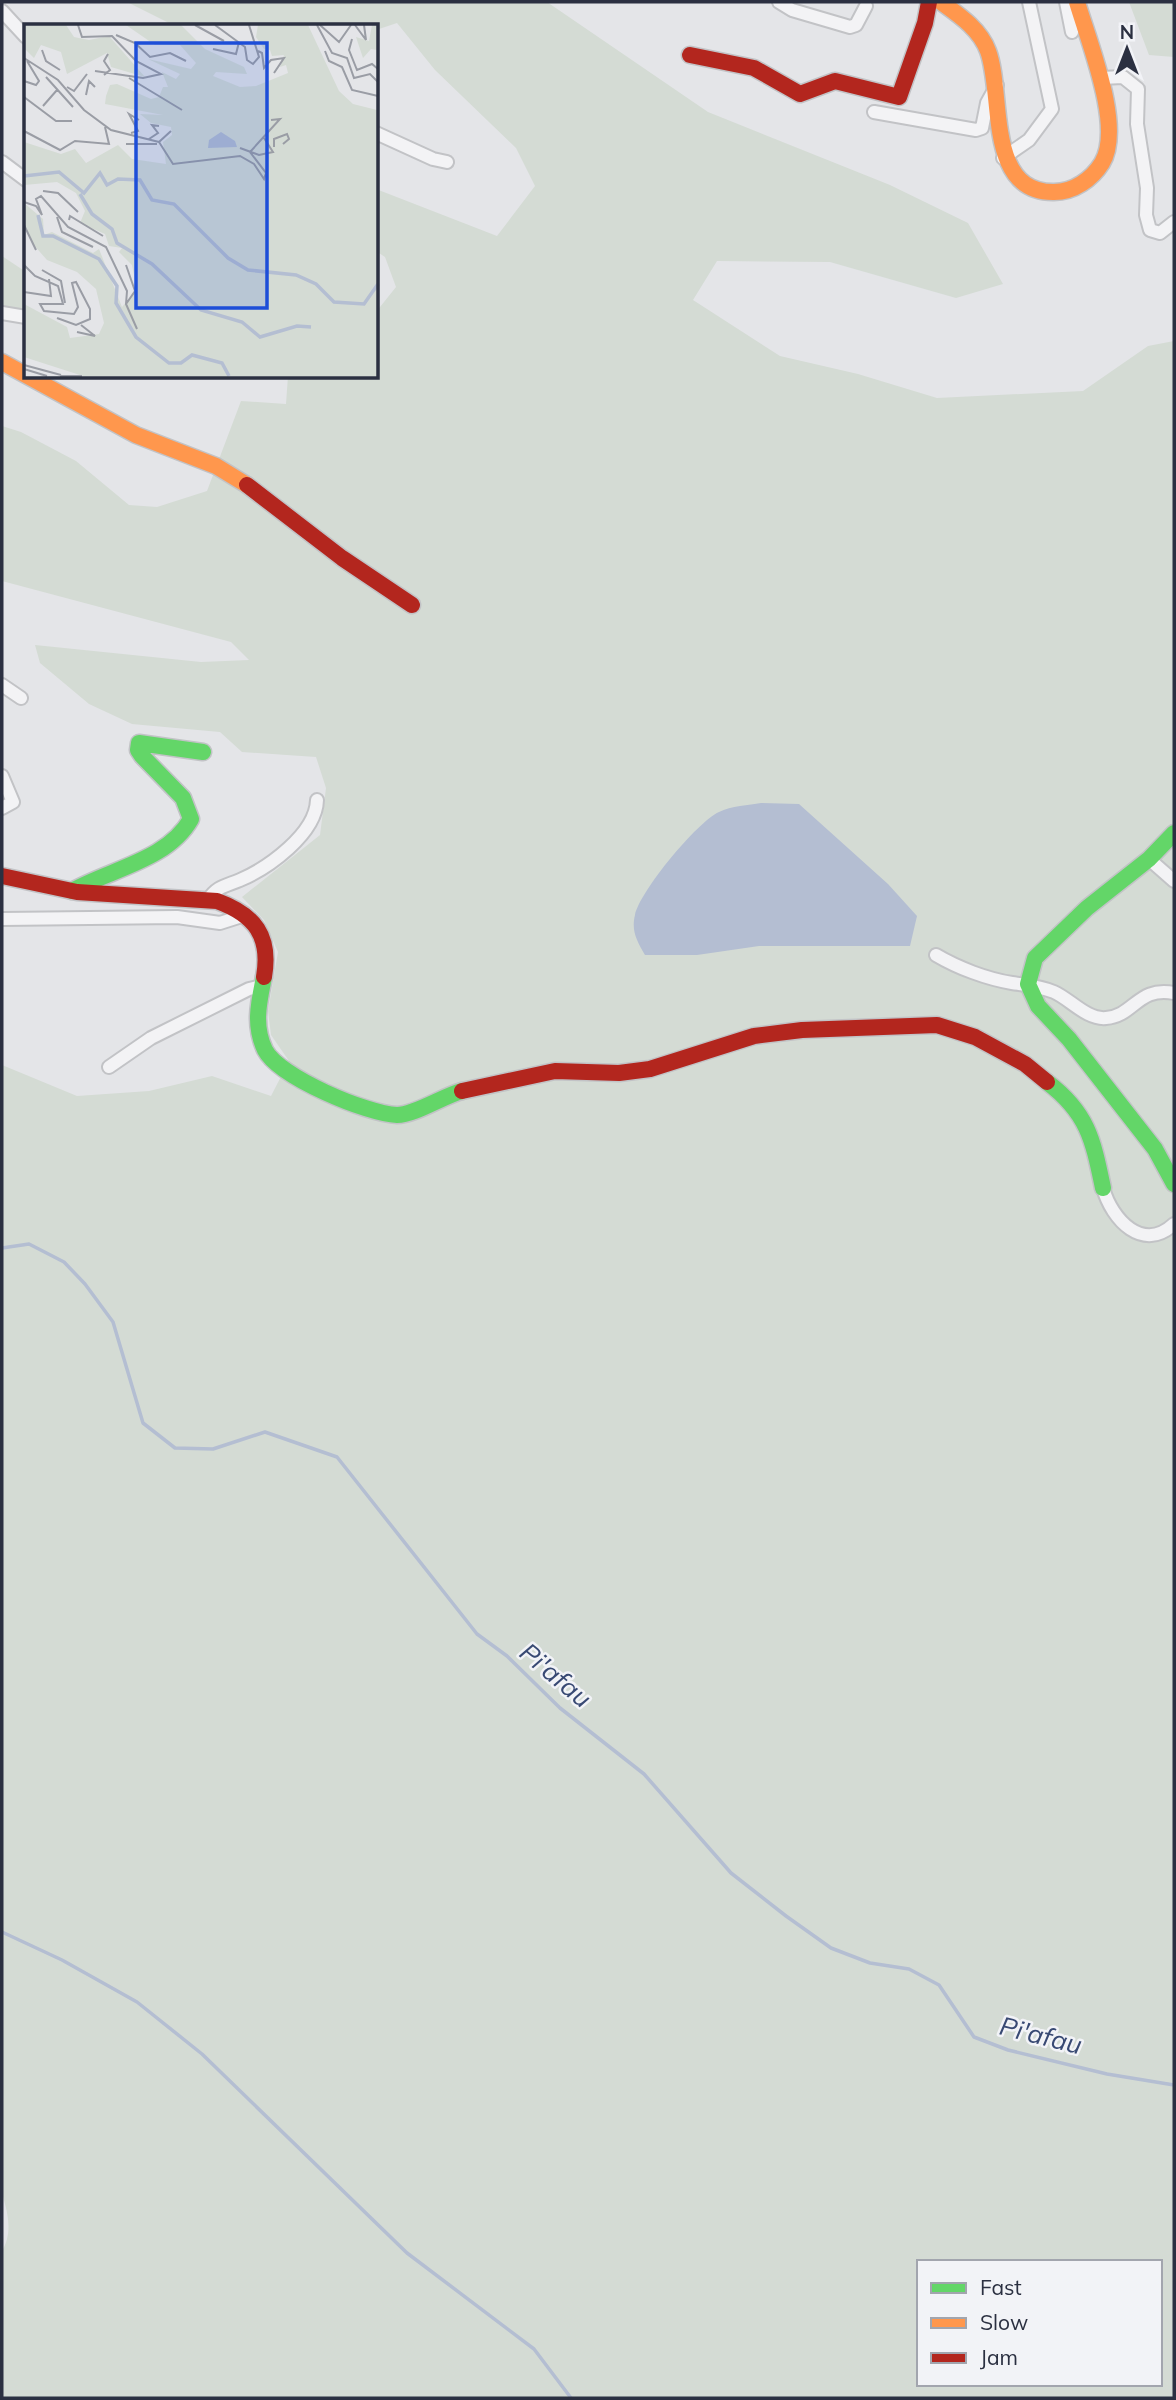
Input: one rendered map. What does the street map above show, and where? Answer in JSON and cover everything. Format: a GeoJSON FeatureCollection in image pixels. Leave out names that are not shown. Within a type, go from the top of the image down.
{"type":"FeatureCollection","features":[{"type":"Feature","properties":{"kind":"street"},"geometry":{"type":"LineString","coordinates":[[779,2],[792,10],[850,27],[856,25],[866,6]]}},
{"type":"Feature","properties":{"kind":"street"},"geometry":{"type":"LineString","coordinates":[[690,54],[754,68],[800,94],[806,94],[826,80],[835,80],[899,97],[925,23],[929,2]]}},
{"type":"Feature","properties":{"kind":"street"},"geometry":{"type":"LineString","coordinates":[[940,2],[980,34],[996,71],[1003,158],[1023,182],[1046,192],[1057,192],[1084,183],[1098,171],[1108,150],[1101,79],[1073,6]]}},
{"type":"Feature","properties":{"kind":"street"},"geometry":{"type":"LineString","coordinates":[[1003,158],[1029,140],[1052,109],[1029,2]]}},
{"type":"Feature","properties":{"kind":"street"},"geometry":{"type":"LineString","coordinates":[[1072,32],[1073,6]]}},
{"type":"Feature","properties":{"kind":"street"},"geometry":{"type":"LineString","coordinates":[[2,11],[24,35]]}},
{"type":"Feature","properties":{"kind":"street"},"geometry":{"type":"LineString","coordinates":[[1101,79],[1123,77],[1138,89],[1137,124],[1147,188],[1147,223],[1150,230],[1160,233],[1174,222]]}},
{"type":"Feature","properties":{"kind":"street"},"geometry":{"type":"LineString","coordinates":[[874,112],[976,130],[982,128],[987,103],[997,85]]}},
{"type":"Feature","properties":{"kind":"street"},"geometry":{"type":"LineString","coordinates":[[378,134],[433,159],[447,162]]}},
{"type":"Feature","properties":{"kind":"street"},"geometry":{"type":"LineString","coordinates":[[2,152],[5,165],[24,179]]}},
{"type":"Feature","properties":{"kind":"street"},"geometry":{"type":"LineString","coordinates":[[2,313],[24,317]]}},
{"type":"Feature","properties":{"kind":"street"},"geometry":{"type":"LineString","coordinates":[[2,362],[24,374]]}},
{"type":"Feature","properties":{"kind":"street"},"geometry":{"type":"LineString","coordinates":[[31,378],[162,447],[216,466],[243,482],[342,558],[412,605]]}},
{"type":"Feature","properties":{"kind":"street"},"geometry":{"type":"LineString","coordinates":[[2,685],[21,698]]}},
{"type":"Feature","properties":{"kind":"street"},"geometry":{"type":"LineString","coordinates":[[72,891],[85,881],[148,856],[190,825],[192,818],[188,804],[142,756],[138,750],[139,743],[203,752]]}},
{"type":"Feature","properties":{"kind":"street"},"geometry":{"type":"LineString","coordinates":[[2,776],[13,796],[13,802],[2,808]]}},
{"type":"Feature","properties":{"kind":"street"},"geometry":{"type":"LineString","coordinates":[[208,900],[214,891],[255,872],[303,834],[314,817],[317,800]]}},
{"type":"Feature","properties":{"kind":"street"},"geometry":{"type":"LineString","coordinates":[[1174,833],[1149,859],[1087,908],[1035,958],[1030,989],[1155,1149],[1174,1184]]}},
{"type":"Feature","properties":{"kind":"street"},"geometry":{"type":"LineString","coordinates":[[1149,859],[1174,881]]}},
{"type":"Feature","properties":{"kind":"street"},"geometry":{"type":"LineString","coordinates":[[2,876],[72,891],[208,900],[236,908],[262,937],[267,957],[256,1021],[266,1052],[285,1069],[328,1095],[383,1114],[399,1115],[455,1093],[555,1071],[619,1073],[650,1069],[754,1035],[937,1025],[975,1037],[1024,1064],[1068,1097],[1085,1120],[1096,1148],[1103,1188],[1117,1219],[1133,1231],[1152,1235],[1166,1232],[1174,1224]]}},
{"type":"Feature","properties":{"kind":"street"},"geometry":{"type":"LineString","coordinates":[[2,919],[116,920],[177,917],[220,923],[245,915]]}},
{"type":"Feature","properties":{"kind":"street"},"geometry":{"type":"LineString","coordinates":[[936,956],[950,964],[1030,989],[1055,992],[1095,1017],[1107,1018],[1152,992],[1174,993]]}},
{"type":"Feature","properties":{"kind":"street"},"geometry":{"type":"LineString","coordinates":[[108,1067],[151,1038],[250,989],[262,986]]}},
{"type":"Feature","properties":{"kind":"shaded area"},"geometry":{"type":"Polygon","coordinates":[[[127,2],[547,2],[708,112],[890,185],[968,223],[1003,284],[956,298],[830,262],[717,261],[693,300],[780,356],[858,374],[937,398],[1083,391],[1148,346],[1174,341],[1174,2398],[2,2398],[2,2251],[7,2237],[8,2216],[2,2193],[2,1065],[77,1096],[149,1091],[212,1076],[271,1096],[289,1061],[271,1035],[268,1011],[278,952],[264,920],[242,897],[320,835],[326,788],[316,757],[242,752],[220,732],[132,724],[89,704],[40,663],[35,645],[201,662],[249,660],[231,642],[2,581],[2,426],[21,432],[76,461],[129,505],[157,507],[207,491],[241,401],[286,404],[288,378],[378,378],[378,310],[396,287],[385,257],[378,252],[378,190],[497,236],[535,186],[516,148],[435,70],[397,23],[378,29],[378,24],[169,23],[127,2]]]}},
{"type":"Feature","properties":{"kind":"shaded area"},"geometry":{"type":"Polygon","coordinates":[[[1129,2],[1174,2],[1174,57],[1149,55],[1129,2]]]}},
{"type":"Feature","properties":{"kind":"shaded area"},"geometry":{"type":"Polygon","coordinates":[[[2,256],[24,271],[24,312],[2,307],[2,256]]]}},
{"type":"Feature","properties":{"kind":"water"},"geometry":{"type":"Polygon","coordinates":[[[761,803],[799,804],[888,884],[917,916],[910,946],[759,946],[697,955],[645,955],[636,936],[634,921],[639,904],[658,875],[709,818],[729,808],[761,803]]]}},
{"type":"Feature","properties":{"kind":"waterway","name":"Pi'afau"},"geometry":{"type":"LineString","coordinates":[[2,1248],[29,1244],[64,1262],[85,1284],[113,1322],[143,1423],[175,1448],[213,1449],[265,1432],[337,1457],[477,1634],[507,1656],[560,1708],[644,1774],[731,1873],[786,1916],[831,1948],[870,1963],[909,1969],[939,1985],[974,2037],[1008,2050],[1107,2074],[1174,2085]]}},
{"type":"Feature","properties":{"kind":"waterway"},"geometry":{"type":"LineString","coordinates":[[2,1932],[62,1960],[137,2002],[202,2054],[407,2253],[534,2349],[571,2398]]}},
{"type":"Feature","properties":{"kind":"traffic: fast"},"geometry":{"type":"LineString","coordinates":[[72,891],[154,854],[181,833],[191,819],[183,798],[142,756],[138,750],[139,743],[203,752]]}},
{"type":"Feature","properties":{"kind":"traffic: fast"},"geometry":{"type":"LineString","coordinates":[[1174,833],[1149,859],[1087,908],[1035,958],[1028,984],[1038,1006],[1069,1039],[1155,1149],[1174,1184]]}},
{"type":"Feature","properties":{"kind":"traffic: fast"},"geometry":{"type":"LineString","coordinates":[[264,977],[258,1014],[261,1041],[273,1061],[305,1082],[346,1101],[397,1115],[412,1112],[462,1091]]}},
{"type":"Feature","properties":{"kind":"traffic: fast"},"geometry":{"type":"LineString","coordinates":[[1047,1082],[1072,1105],[1087,1129],[1103,1188]]}},
{"type":"Feature","properties":{"kind":"traffic: slow"},"geometry":{"type":"LineString","coordinates":[[941,2],[974,29],[988,51],[993,69],[1001,138],[1007,159],[1017,176],[1032,188],[1054,192],[1069,190],[1088,179],[1102,163],[1108,147],[1107,106],[1096,60],[1077,2]]}},
{"type":"Feature","properties":{"kind":"traffic: slow"},"geometry":{"type":"LineString","coordinates":[[2,362],[24,374]]}},
{"type":"Feature","properties":{"kind":"traffic: slow"},"geometry":{"type":"LineString","coordinates":[[31,378],[136,435],[216,466],[247,485]]}},
{"type":"Feature","properties":{"kind":"traffic: jam"},"geometry":{"type":"LineString","coordinates":[[690,55],[754,68],[800,94],[835,81],[899,97],[925,23],[929,2]]}},
{"type":"Feature","properties":{"kind":"traffic: jam"},"geometry":{"type":"LineString","coordinates":[[247,485],[342,558],[412,605]]}},
{"type":"Feature","properties":{"kind":"traffic: jam"},"geometry":{"type":"LineString","coordinates":[[2,876],[77,892],[217,901],[241,913],[257,929],[265,950],[264,977]]}},
{"type":"Feature","properties":{"kind":"traffic: jam"},"geometry":{"type":"LineString","coordinates":[[462,1091],[555,1071],[619,1073],[650,1069],[754,1036],[802,1030],[937,1025],[975,1037],[1025,1064],[1047,1082]]}}]}
